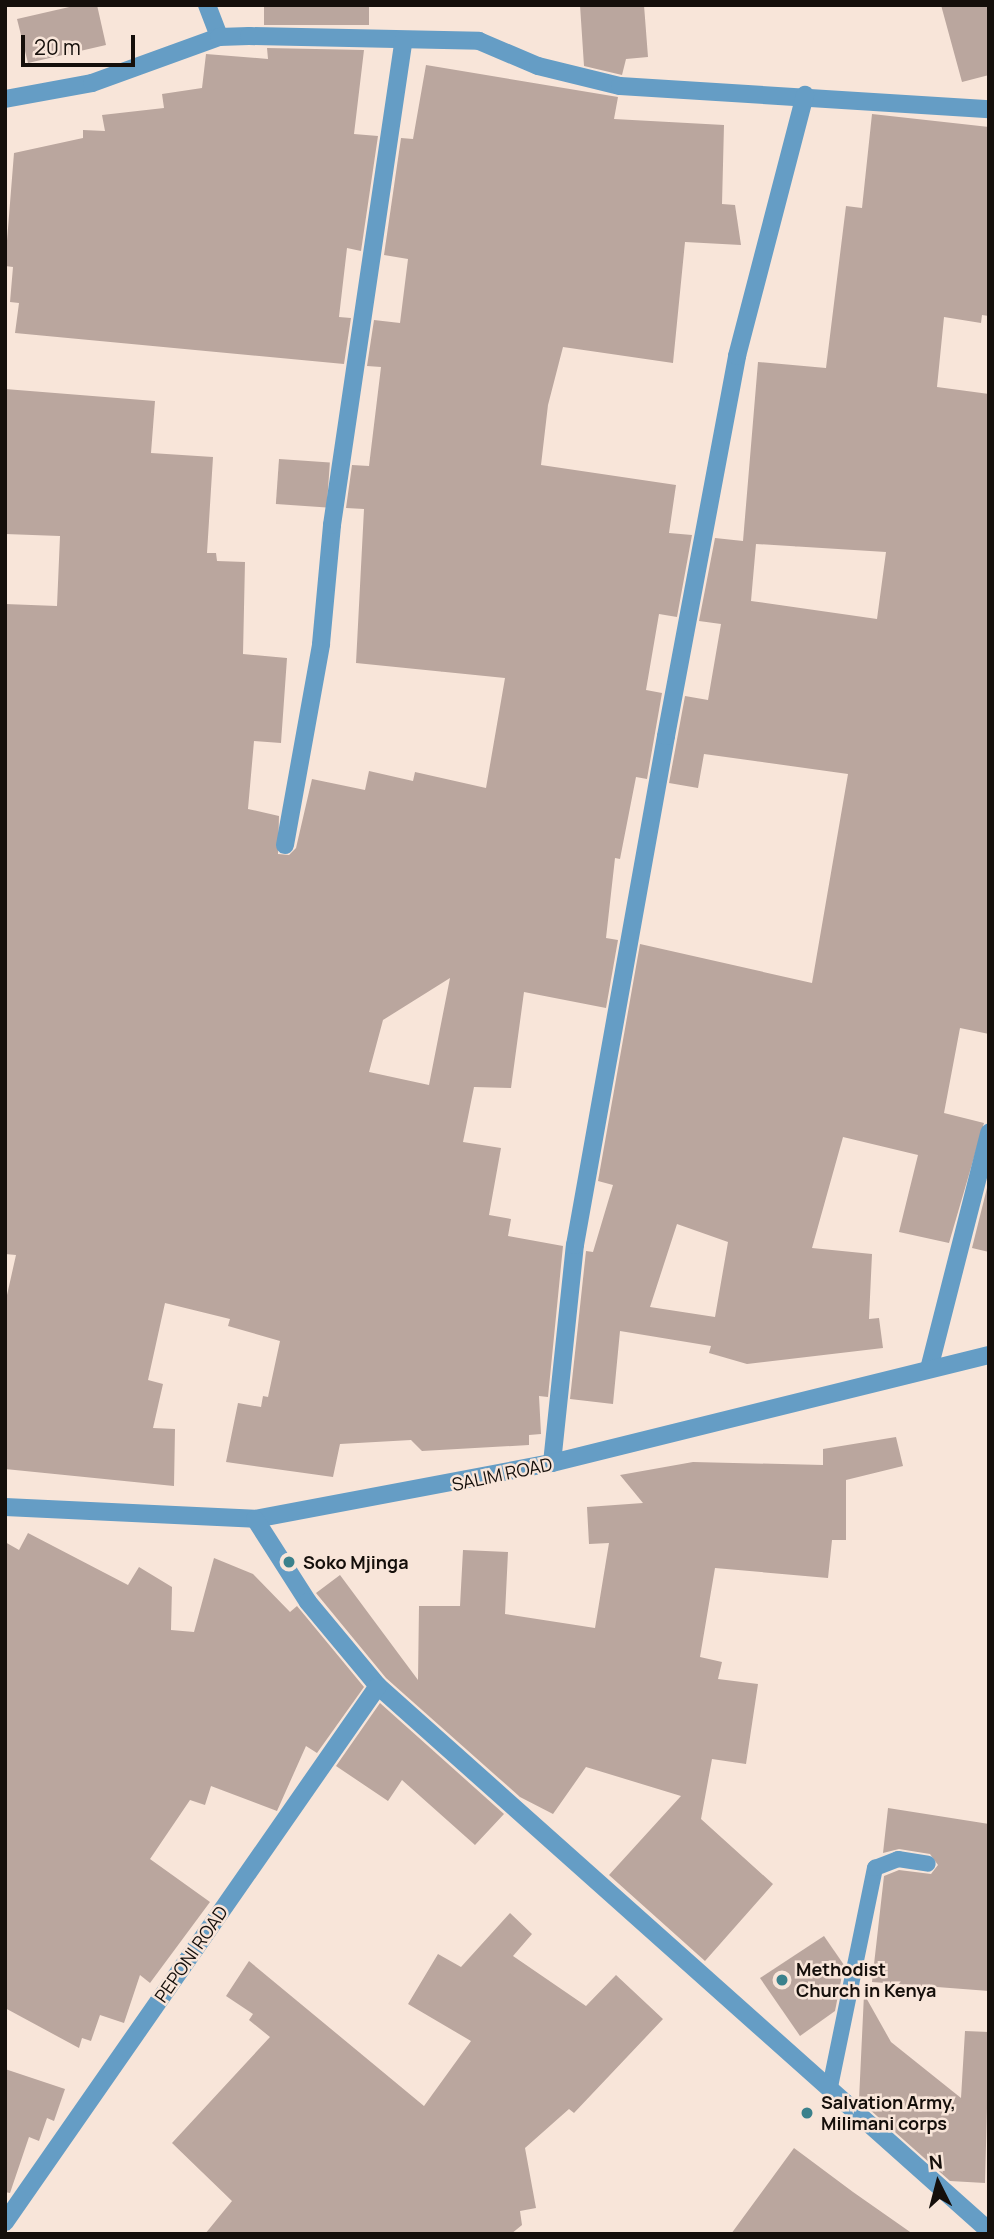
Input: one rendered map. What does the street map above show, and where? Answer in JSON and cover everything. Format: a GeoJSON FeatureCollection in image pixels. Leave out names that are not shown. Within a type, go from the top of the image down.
{"type":"FeatureCollection","features":[{"type":"Feature","properties":{"kind":"street"},"geometry":{"type":"LineString","coordinates":[[208,5],[219,37]]}},
{"type":"Feature","properties":{"kind":"street"},"geometry":{"type":"LineString","coordinates":[[5,99],[92,83],[219,37],[479,41],[538,66],[620,86],[805,95],[989,109]]}},
{"type":"Feature","properties":{"kind":"street"},"geometry":{"type":"LineString","coordinates":[[285,845],[313,698],[404,40]]}},
{"type":"Feature","properties":{"kind":"street"},"geometry":{"type":"LineString","coordinates":[[552,1463],[575,1245],[666,736],[737,356],[805,95]]}},
{"type":"Feature","properties":{"kind":"street"},"geometry":{"type":"LineString","coordinates":[[929,1369],[989,1133]]}},
{"type":"Feature","properties":{"kind":"street","name":"SALIM ROAD"},"geometry":{"type":"LineString","coordinates":[[5,1507],[255,1519],[552,1463],[989,1355]]}},
{"type":"Feature","properties":{"kind":"street"},"geometry":{"type":"LineString","coordinates":[[255,1519],[308,1602],[378,1686],[831,2087],[989,2231]]}},
{"type":"Feature","properties":{"kind":"street","name":"PEPONI ROAD"},"geometry":{"type":"LineString","coordinates":[[5,2222],[378,1686]]}},
{"type":"Feature","properties":{"kind":"lane"},"geometry":{"type":"LineString","coordinates":[[831,2087],[875,1868],[898,1858],[928,1864]]}},
{"type":"Feature","properties":{"kind":"building"},"geometry":{"type":"Polygon","coordinates":[[[78,5],[97,5],[106,45],[28,63],[17,19],[78,5]]]}},
{"type":"Feature","properties":{"kind":"building"},"geometry":{"type":"Polygon","coordinates":[[[264,5],[369,5],[369,25],[264,25],[264,5]]]}},
{"type":"Feature","properties":{"kind":"building"},"geometry":{"type":"Polygon","coordinates":[[[580,5],[644,5],[648,57],[626,59],[622,75],[584,66],[580,5]]]}},
{"type":"Feature","properties":{"kind":"building"},"geometry":{"type":"Polygon","coordinates":[[[941,5],[989,5],[989,75],[962,82],[941,5]]]}},
{"type":"Feature","properties":{"kind":"building"},"geometry":{"type":"Polygon","coordinates":[[[267,48],[364,50],[354,134],[378,136],[361,251],[347,248],[339,317],[351,318],[344,364],[15,333],[19,303],[10,302],[13,267],[5,266],[14,153],[83,138],[83,130],[105,131],[102,115],[164,108],[162,94],[202,88],[206,54],[268,59],[267,48]]]}},
{"type":"Feature","properties":{"kind":"building"},"geometry":{"type":"Polygon","coordinates":[[[426,65],[618,97],[614,119],[724,125],[722,204],[735,205],[741,245],[685,242],[673,363],[563,347],[548,405],[541,465],[676,485],[669,533],[692,535],[677,617],[659,614],[646,690],[662,693],[647,779],[636,777],[620,859],[615,858],[606,938],[618,940],[606,1008],[524,992],[511,1088],[474,1087],[463,1142],[501,1148],[489,1215],[511,1219],[508,1236],[563,1246],[548,1397],[539,1396],[541,1434],[529,1435],[529,1445],[422,1451],[411,1440],[340,1444],[333,1477],[226,1462],[238,1403],[261,1407],[263,1396],[268,1397],[280,1341],[228,1326],[230,1319],[165,1303],[148,1380],[163,1384],[153,1428],[175,1429],[174,1486],[5,1469],[5,1304],[16,1255],[5,1254],[5,604],[57,606],[60,536],[5,534],[5,389],[155,401],[151,453],[213,457],[207,553],[216,553],[217,561],[245,562],[243,654],[287,658],[281,743],[254,741],[248,809],[279,816],[278,854],[289,855],[296,848],[312,779],[365,790],[369,771],[413,781],[415,772],[486,788],[505,678],[356,663],[364,509],[346,508],[352,465],[369,466],[381,367],[367,366],[374,320],[400,323],[408,259],[384,255],[401,138],[413,139],[426,65]],[[450,978],[383,1020],[369,1072],[429,1085],[450,978]]]}},
{"type":"Feature","properties":{"kind":"building"},"geometry":{"type":"Polygon","coordinates":[[[872,114],[989,127],[989,316],[982,315],[981,323],[944,317],[937,387],[989,394],[989,1034],[960,1028],[944,1113],[984,1123],[949,1243],[899,1232],[918,1155],[843,1137],[812,1248],[872,1254],[869,1319],[879,1318],[883,1348],[747,1364],[709,1353],[711,1346],[620,1331],[613,1404],[570,1399],[586,1251],[593,1252],[613,1185],[598,1181],[640,944],[812,983],[848,774],[704,754],[698,788],[669,783],[685,696],[708,700],[721,624],[699,621],[715,538],[743,541],[758,362],[826,368],[846,206],[862,208],[872,114]],[[756,544],[751,601],[877,619],[886,552],[756,544]],[[677,1224],[650,1307],[715,1317],[728,1242],[677,1224]]]}},
{"type":"Feature","properties":{"kind":"building"},"geometry":{"type":"Polygon","coordinates":[[[279,459],[330,463],[327,507],[276,504],[279,459]]]}},
{"type":"Feature","properties":{"kind":"building"},"geometry":{"type":"Polygon","coordinates":[[[989,1180],[989,1252],[972,1248],[989,1180]]]}},
{"type":"Feature","properties":{"kind":"building"},"geometry":{"type":"Polygon","coordinates":[[[896,1437],[903,1466],[846,1480],[846,1540],[832,1540],[828,1578],[715,1568],[700,1657],[722,1662],[718,1679],[758,1684],[746,1764],[712,1759],[701,1819],[773,1884],[705,1961],[609,1875],[681,1796],[586,1767],[553,1814],[520,1797],[386,1678],[316,1593],[340,1575],[418,1680],[419,1606],[460,1606],[463,1550],[508,1552],[505,1614],[595,1628],[609,1543],[589,1544],[587,1507],[643,1503],[620,1475],[693,1462],[823,1465],[823,1449],[896,1437]]]}},
{"type":"Feature","properties":{"kind":"building"},"geometry":{"type":"Polygon","coordinates":[[[28,1533],[128,1585],[139,1567],[172,1587],[171,1630],[194,1632],[214,1558],[253,1574],[290,1612],[297,1606],[364,1687],[317,1753],[306,1746],[277,1811],[211,1786],[205,1805],[190,1800],[150,1859],[210,1902],[150,1983],[140,1975],[124,2023],[100,2015],[91,2041],[82,2038],[79,2048],[5,2008],[5,1542],[19,1550],[28,1533]]]}},
{"type":"Feature","properties":{"kind":"building"},"geometry":{"type":"Polygon","coordinates":[[[380,1703],[504,1814],[475,1845],[402,1780],[388,1801],[336,1766],[380,1703]]]}},
{"type":"Feature","properties":{"kind":"building"},"geometry":{"type":"Polygon","coordinates":[[[888,1808],[989,1824],[989,1991],[872,1982],[884,1876],[899,1870],[931,1874],[938,1865],[930,1854],[899,1849],[883,1853],[888,1808]]]}},
{"type":"Feature","properties":{"kind":"building"},"geometry":{"type":"Polygon","coordinates":[[[510,1913],[532,1934],[513,1956],[586,2006],[616,1975],[663,2019],[574,2113],[569,2109],[525,2148],[536,2208],[520,2211],[522,2225],[511,2234],[205,2234],[232,2201],[172,2143],[270,2037],[249,2020],[253,2014],[226,1996],[249,1961],[424,2106],[471,2041],[408,2004],[438,1954],[461,1967],[510,1913]]]}},
{"type":"Feature","properties":{"kind":"building"},"geometry":{"type":"Polygon","coordinates":[[[824,1936],[844,1965],[835,2011],[800,2036],[760,1978],[824,1936]]]}},
{"type":"Feature","properties":{"kind":"building"},"geometry":{"type":"Polygon","coordinates":[[[864,1994],[891,2042],[961,2098],[965,2031],[989,2032],[985,2183],[950,2181],[859,2100],[864,1994]]]}},
{"type":"Feature","properties":{"kind":"building"},"geometry":{"type":"Polygon","coordinates":[[[5,2069],[65,2089],[54,2121],[47,2118],[39,2141],[29,2137],[10,2193],[5,2192],[5,2069]]]}},
{"type":"Feature","properties":{"kind":"building"},"geometry":{"type":"Polygon","coordinates":[[[794,2148],[853,2192],[913,2234],[731,2234],[794,2148]]]}},
{"type":"Feature","properties":{"kind":"place","name":"Soko Mjinga"},"geometry":{"type":"Point","coordinates":[289,1562]}},
{"type":"Feature","properties":{"kind":"place","name":"Methodist Church in Kenya"},"geometry":{"type":"Point","coordinates":[782,1980]}},
{"type":"Feature","properties":{"kind":"place","name":"Salvation Army, Milimani corps"},"geometry":{"type":"Point","coordinates":[807,2113]}}]}
